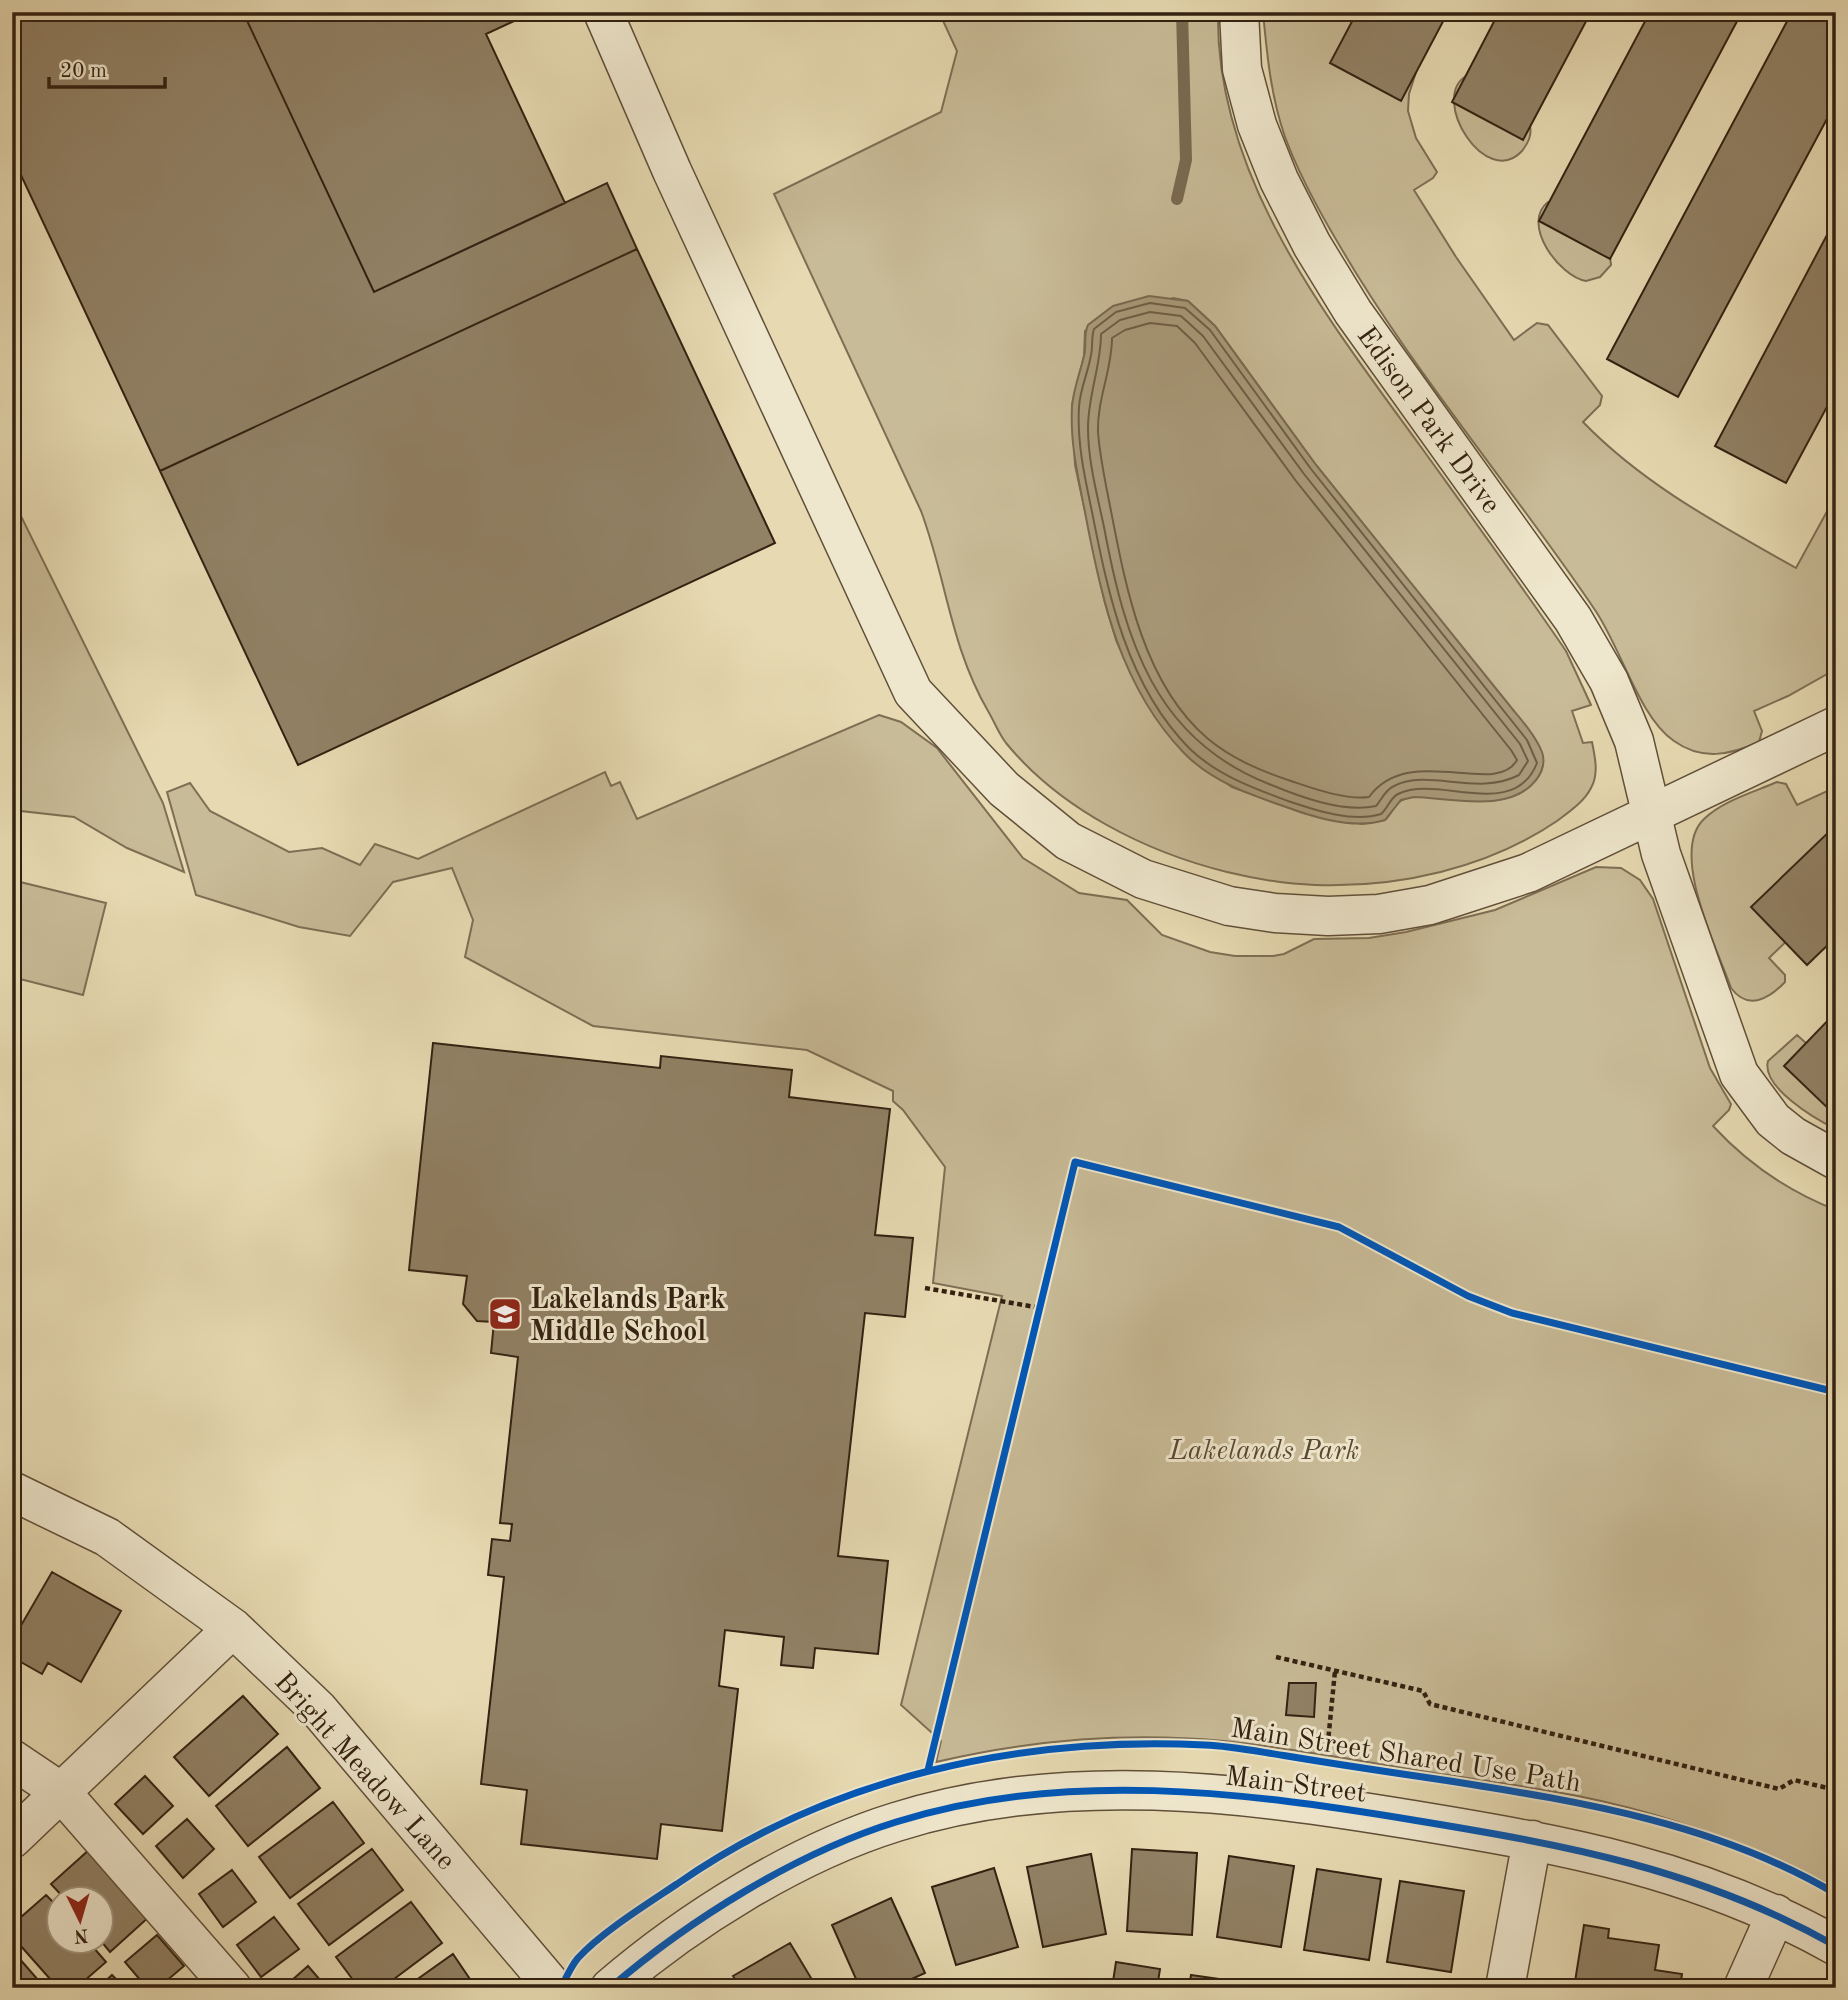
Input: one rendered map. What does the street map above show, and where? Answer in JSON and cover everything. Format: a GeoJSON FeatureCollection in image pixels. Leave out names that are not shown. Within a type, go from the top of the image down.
{"type":"FeatureCollection","features":[{"type":"Feature","properties":{"kind":"street"},"geometry":{"type":"LineString","coordinates":[[603,12],[672,171],[914,692],[971,756],[1036,818],[1104,862],[1187,895],[1275,913],[1328,916],[1379,914],[1430,905],[1479,892],[1528,873],[1836,726]]}},
{"type":"Feature","properties":{"kind":"street","name":"Edison Park Drive"},"geometry":{"type":"LineString","coordinates":[[1239,12],[1242,69],[1257,125],[1279,180],[1312,245],[1353,313],[1590,645],[1614,691],[1634,741],[1666,867],[1739,1074],[1773,1120],[1793,1136],[1836,1160]]}},
{"type":"Feature","properties":{"kind":"street","name":"Bright Meadow Lane"},"geometry":{"type":"LineString","coordinates":[[12,1491],[107,1536],[233,1628],[318,1709],[555,1988]]}},
{"type":"Feature","properties":{"kind":"street"},"geometry":{"type":"LineString","coordinates":[[12,1839],[233,1628]]}},
{"type":"Feature","properties":{"kind":"street"},"geometry":{"type":"LineString","coordinates":[[12,1759],[61,1792],[214,1981]]}},
{"type":"Feature","properties":{"kind":"street","name":"Main Street"},"geometry":{"type":"LineString","coordinates":[[610,1988],[708,1914],[804,1860],[896,1822],[990,1801],[1087,1790],[1236,1793],[1532,1840],[1643,1865],[1694,1880],[1776,1914],[1836,1946]]}},
{"type":"Feature","properties":{"kind":"street"},"geometry":{"type":"LineString","coordinates":[[1505,1988],[1532,1840]]}},
{"type":"Feature","properties":{"kind":"street"},"geometry":{"type":"LineString","coordinates":[[1743,1988],[1776,1914]]}},
{"type":"Feature","properties":{"kind":"path"},"geometry":{"type":"LineString","coordinates":[[925,1289],[1041,1308]]}},
{"type":"Feature","properties":{"kind":"path"},"geometry":{"type":"LineString","coordinates":[[1038,1321],[1044,1294]]}},
{"type":"Feature","properties":{"kind":"path"},"geometry":{"type":"LineString","coordinates":[[1276,1657],[1423,1691],[1430,1704],[1766,1785],[1779,1788],[1794,1780],[1836,1790]]}},
{"type":"Feature","properties":{"kind":"path"},"geometry":{"type":"LineString","coordinates":[[1326,1762],[1335,1671]]}},
{"type":"Feature","properties":{"kind":"green space"},"geometry":{"type":"Polygon","coordinates":[[[939,12],[1218,12],[1222,73],[1236,132],[1257,189],[1284,244],[1350,349],[1566,651],[1591,705],[1572,711],[1583,743],[1592,742],[1596,771],[1588,793],[1571,810],[1557,821],[1502,851],[1442,872],[1379,883],[1347,885],[1282,882],[1238,875],[1196,863],[1166,853],[1106,825],[1052,788],[1006,743],[965,662],[921,511],[774,194],[941,112],[957,51],[939,12]],[[1173,298],[1085,331],[1084,356],[1072,405],[1075,465],[1105,603],[1116,640],[1130,672],[1187,755],[1232,787],[1303,813],[1362,824],[1385,820],[1399,802],[1416,796],[1488,800],[1506,798],[1522,792],[1536,780],[1543,763],[1533,736],[1316,465],[1215,326],[1188,301],[1173,298]]]}},
{"type":"Feature","properties":{"kind":"green space"},"geometry":{"type":"Polygon","coordinates":[[[1263,12],[1415,12],[1416,72],[1409,94],[1408,111],[1416,138],[1437,172],[1433,178],[1414,190],[1456,257],[1514,340],[1537,323],[1548,325],[1602,396],[1600,405],[1583,422],[1607,445],[1684,503],[1796,568],[1836,495],[1836,669],[1788,696],[1754,711],[1762,731],[1759,742],[1727,753],[1706,754],[1674,741],[1651,716],[1595,610],[1384,317],[1318,207],[1292,155],[1280,122],[1270,76],[1263,12]]]}},
{"type":"Feature","properties":{"kind":"green space"},"geometry":{"type":"Polygon","coordinates":[[[1466,76],[1530,126],[1526,145],[1508,160],[1493,159],[1479,150],[1467,137],[1458,120],[1454,103],[1456,87],[1466,76]]]}},
{"type":"Feature","properties":{"kind":"green space"},"geometry":{"type":"Polygon","coordinates":[[[1548,202],[1610,257],[1611,265],[1600,277],[1586,281],[1565,270],[1555,260],[1541,236],[1538,223],[1548,202]]]}},
{"type":"Feature","properties":{"kind":"green space"},"geometry":{"type":"Polygon","coordinates":[[[12,498],[163,803],[184,872],[127,848],[74,817],[12,810],[12,498]]]}},
{"type":"Feature","properties":{"kind":"green space","name":"Lakelands Park"},"geometry":{"type":"Polygon","coordinates":[[[879,715],[901,722],[937,748],[1023,858],[1079,893],[1127,900],[1162,935],[1210,952],[1235,956],[1273,956],[1284,954],[1314,939],[1369,938],[1406,932],[1495,910],[1596,867],[1621,868],[1640,880],[1653,899],[1710,1068],[1731,1104],[1729,1110],[1713,1126],[1769,1175],[1836,1210],[1836,1888],[1742,1845],[1678,1822],[1612,1803],[1274,1747],[1188,1738],[1115,1738],[1043,1743],[936,1762],[941,1741],[901,1705],[1002,1296],[933,1283],[945,1167],[903,1110],[893,1101],[893,1091],[807,1050],[593,1026],[465,957],[473,920],[452,868],[393,882],[350,936],[299,927],[196,895],[167,792],[190,783],[210,811],[289,852],[322,848],[360,865],[375,844],[418,859],[605,772],[611,786],[620,782],[637,819],[879,715]]]}},
{"type":"Feature","properties":{"kind":"green space"},"geometry":{"type":"Polygon","coordinates":[[[1777,782],[1786,784],[1797,805],[1836,787],[1836,893],[1769,958],[1785,975],[1785,982],[1765,997],[1751,1001],[1744,999],[1731,988],[1699,901],[1691,854],[1695,834],[1711,813],[1729,802],[1777,782]]]}},
{"type":"Feature","properties":{"kind":"green space"},"geometry":{"type":"Polygon","coordinates":[[[12,880],[106,903],[83,995],[12,977],[12,880]]]}},
{"type":"Feature","properties":{"kind":"green space"},"geometry":{"type":"Polygon","coordinates":[[[1797,1035],[1817,1053],[1836,1035],[1836,1129],[1792,1101],[1773,1081],[1768,1071],[1768,1061],[1797,1035]]]}},
{"type":"Feature","properties":{"kind":"water"},"geometry":{"type":"Polygon","coordinates":[[[1149,296],[1188,301],[1215,326],[1316,465],[1526,725],[1543,758],[1540,774],[1527,789],[1513,796],[1480,802],[1414,797],[1401,800],[1385,820],[1374,823],[1338,822],[1278,804],[1221,780],[1195,763],[1162,728],[1129,671],[1107,609],[1077,473],[1072,420],[1075,388],[1084,356],[1088,325],[1113,306],[1149,296]]]}},
{"type":"Feature","properties":{"kind":"building"},"geometry":{"type":"Polygon","coordinates":[[[12,12],[243,12],[374,292],[607,183],[637,249],[160,471],[12,156],[12,12]]]}},
{"type":"Feature","properties":{"kind":"building"},"geometry":{"type":"Polygon","coordinates":[[[243,12],[525,12],[527,15],[486,34],[565,203],[374,292],[243,12]]]}},
{"type":"Feature","properties":{"kind":"building"},"geometry":{"type":"Polygon","coordinates":[[[1357,12],[1448,12],[1401,101],[1330,63],[1357,12]]]}},
{"type":"Feature","properties":{"kind":"building"},"geometry":{"type":"Polygon","coordinates":[[[1499,12],[1591,12],[1523,140],[1452,102],[1499,12]]]}},
{"type":"Feature","properties":{"kind":"building"},"geometry":{"type":"Polygon","coordinates":[[[1650,12],[1742,12],[1610,259],[1539,221],[1650,12]]]}},
{"type":"Feature","properties":{"kind":"building"},"geometry":{"type":"Polygon","coordinates":[[[1792,12],[1836,12],[1836,102],[1678,397],[1607,359],[1792,12]]]}},
{"type":"Feature","properties":{"kind":"building"},"geometry":{"type":"Polygon","coordinates":[[[1836,218],[1836,390],[1786,483],[1715,446],[1836,218]]]}},
{"type":"Feature","properties":{"kind":"building"},"geometry":{"type":"Polygon","coordinates":[[[637,249],[775,543],[298,765],[160,471],[637,249]]]}},
{"type":"Feature","properties":{"kind":"building"},"geometry":{"type":"Polygon","coordinates":[[[1836,825],[1836,937],[1807,965],[1751,907],[1836,825]]]}},
{"type":"Feature","properties":{"kind":"building"},"geometry":{"type":"Polygon","coordinates":[[[1836,1012],[1836,1116],[1784,1066],[1836,1012]]]}},
{"type":"Feature","properties":{"kind":"building"},"geometry":{"type":"Polygon","coordinates":[[[433,1043],[660,1068],[661,1056],[792,1070],[789,1097],[890,1109],[875,1235],[913,1238],[905,1317],[865,1313],[838,1556],[888,1561],[878,1654],[815,1648],[813,1668],[781,1665],[784,1637],[725,1630],[719,1686],[738,1689],[722,1831],[661,1824],[657,1859],[521,1844],[527,1790],[481,1784],[504,1577],[488,1575],[492,1539],[510,1541],[512,1524],[500,1523],[518,1357],[491,1353],[494,1322],[477,1321],[463,1304],[467,1276],[409,1270],[433,1043]]]}},
{"type":"Feature","properties":{"kind":"building"},"geometry":{"type":"Polygon","coordinates":[[[52,1572],[121,1611],[81,1682],[48,1663],[42,1674],[12,1657],[12,1641],[52,1572]]]}},
{"type":"Feature","properties":{"kind":"building"},"geometry":{"type":"Polygon","coordinates":[[[1289,1683],[1316,1683],[1314,1717],[1286,1715],[1289,1683]]]}},
{"type":"Feature","properties":{"kind":"building"},"geometry":{"type":"Polygon","coordinates":[[[243,1696],[278,1734],[209,1796],[174,1757],[243,1696]]]}},
{"type":"Feature","properties":{"kind":"building"},"geometry":{"type":"Polygon","coordinates":[[[287,1747],[320,1788],[248,1846],[216,1806],[287,1747]]]}},
{"type":"Feature","properties":{"kind":"building"},"geometry":{"type":"Polygon","coordinates":[[[145,1776],[173,1806],[143,1834],[115,1804],[145,1776]]]}},
{"type":"Feature","properties":{"kind":"building"},"geometry":{"type":"Polygon","coordinates":[[[333,1802],[364,1843],[290,1898],[259,1857],[333,1802]]]}},
{"type":"Feature","properties":{"kind":"building"},"geometry":{"type":"Polygon","coordinates":[[[187,1819],[214,1849],[183,1878],[156,1846],[187,1819]]]}},
{"type":"Feature","properties":{"kind":"building"},"geometry":{"type":"Polygon","coordinates":[[[90,1849],[150,1916],[116,1947],[116,1884],[51,1884],[90,1849]]]}},
{"type":"Feature","properties":{"kind":"building"},"geometry":{"type":"Polygon","coordinates":[[[372,1849],[403,1890],[329,1945],[298,1904],[372,1849]]]}},
{"type":"Feature","properties":{"kind":"building"},"geometry":{"type":"Polygon","coordinates":[[[1132,1849],[1197,1853],[1192,1935],[1127,1931],[1132,1849]]]}},
{"type":"Feature","properties":{"kind":"building"},"geometry":{"type":"Polygon","coordinates":[[[1091,1854],[1106,1934],[1043,1947],[1027,1867],[1091,1854]]]}},
{"type":"Feature","properties":{"kind":"building"},"geometry":{"type":"Polygon","coordinates":[[[1229,1856],[1294,1866],[1281,1947],[1217,1937],[1229,1856]]]}},
{"type":"Feature","properties":{"kind":"building"},"geometry":{"type":"Polygon","coordinates":[[[994,1868],[1018,1947],[956,1965],[932,1887],[994,1868]]]}},
{"type":"Feature","properties":{"kind":"building"},"geometry":{"type":"Polygon","coordinates":[[[1317,1869],[1381,1879],[1369,1960],[1304,1950],[1317,1869]]]}},
{"type":"Feature","properties":{"kind":"building"},"geometry":{"type":"Polygon","coordinates":[[[232,1870],[256,1902],[223,1927],[199,1894],[232,1870]]]}},
{"type":"Feature","properties":{"kind":"building"},"geometry":{"type":"Polygon","coordinates":[[[1400,1881],[1464,1891],[1451,1972],[1387,1962],[1400,1881]]]}},
{"type":"Feature","properties":{"kind":"building"},"geometry":{"type":"Polygon","coordinates":[[[46,1895],[46,1954],[99,1954],[106,1962],[76,1988],[58,1988],[12,1936],[12,1925],[46,1895]]]}},
{"type":"Feature","properties":{"kind":"building"},"geometry":{"type":"Polygon","coordinates":[[[891,1898],[925,1973],[892,1988],[860,1988],[832,1925],[891,1898]]]}},
{"type":"Feature","properties":{"kind":"building"},"geometry":{"type":"Polygon","coordinates":[[[411,1902],[442,1943],[382,1988],[359,1988],[336,1957],[411,1902]]]}},
{"type":"Feature","properties":{"kind":"building"},"geometry":{"type":"Polygon","coordinates":[[[274,1917],[299,1949],[261,1977],[237,1945],[274,1917]]]}},
{"type":"Feature","properties":{"kind":"building"},"geometry":{"type":"Polygon","coordinates":[[[1584,1925],[1609,1929],[1608,1938],[1659,1945],[1655,1970],[1682,1974],[1680,1988],[1574,1988],[1584,1925]]]}},
{"type":"Feature","properties":{"kind":"building"},"geometry":{"type":"Polygon","coordinates":[[[157,1935],[184,1966],[158,1988],[147,1988],[125,1962],[157,1935]]]}},
{"type":"Feature","properties":{"kind":"building"},"geometry":{"type":"Polygon","coordinates":[[[790,1943],[817,1988],[741,1988],[733,1976],[790,1943]]]}},
{"type":"Feature","properties":{"kind":"building"},"geometry":{"type":"Polygon","coordinates":[[[12,1950],[45,1988],[12,1988],[12,1950]]]}},
{"type":"Feature","properties":{"kind":"building"},"geometry":{"type":"Polygon","coordinates":[[[453,1954],[476,1988],[405,1988],[453,1954]]]}},
{"type":"Feature","properties":{"kind":"building"},"geometry":{"type":"Polygon","coordinates":[[[1116,1962],[1160,1969],[1157,1988],[1112,1988],[1116,1962]]]}},
{"type":"Feature","properties":{"kind":"building"},"geometry":{"type":"Polygon","coordinates":[[[308,1966],[327,1988],[283,1988],[308,1966]]]}},
{"type":"Feature","properties":{"kind":"building"},"geometry":{"type":"Polygon","coordinates":[[[112,1975],[125,1988],[98,1988],[112,1975]]]}},
{"type":"Feature","properties":{"kind":"building"},"geometry":{"type":"Polygon","coordinates":[[[1191,1975],[1234,1981],[1233,1988],[1189,1988],[1191,1975]]]}},
{"type":"Feature","properties":{"kind":"waterway"},"geometry":{"type":"LineString","coordinates":[[1177,199],[1186,160],[1182,12]]}},
{"type":"Feature","properties":{"kind":"cycle path"},"geometry":{"type":"LineString","coordinates":[[928,1770],[1075,1162],[1339,1227],[1468,1296],[1512,1313],[1836,1392]]}},
{"type":"Feature","properties":{"kind":"cycle path","name":"Main Street Shared Use Path"},"geometry":{"type":"LineString","coordinates":[[561,1988],[578,1958],[625,1919],[736,1847],[798,1816],[863,1791],[929,1771],[997,1757],[1066,1748],[1135,1744],[1225,1747],[1550,1798],[1649,1819],[1697,1833],[1791,1870],[1836,1894]]}},
{"type":"Feature","properties":{"kind":"cycle path"},"geometry":{"type":"LineString","coordinates":[[610,1988],[674,1938],[745,1891],[820,1851],[858,1835],[896,1822],[960,1806],[1024,1795],[1089,1791],[1219,1794],[1285,1801],[1524,1839],[1682,1879],[1734,1897],[1836,1946]]}},
{"type":"Feature","properties":{"kind":"place","name":"Lakelands Park Middle School"},"geometry":{"type":"Point","coordinates":[505,1314]}}]}
